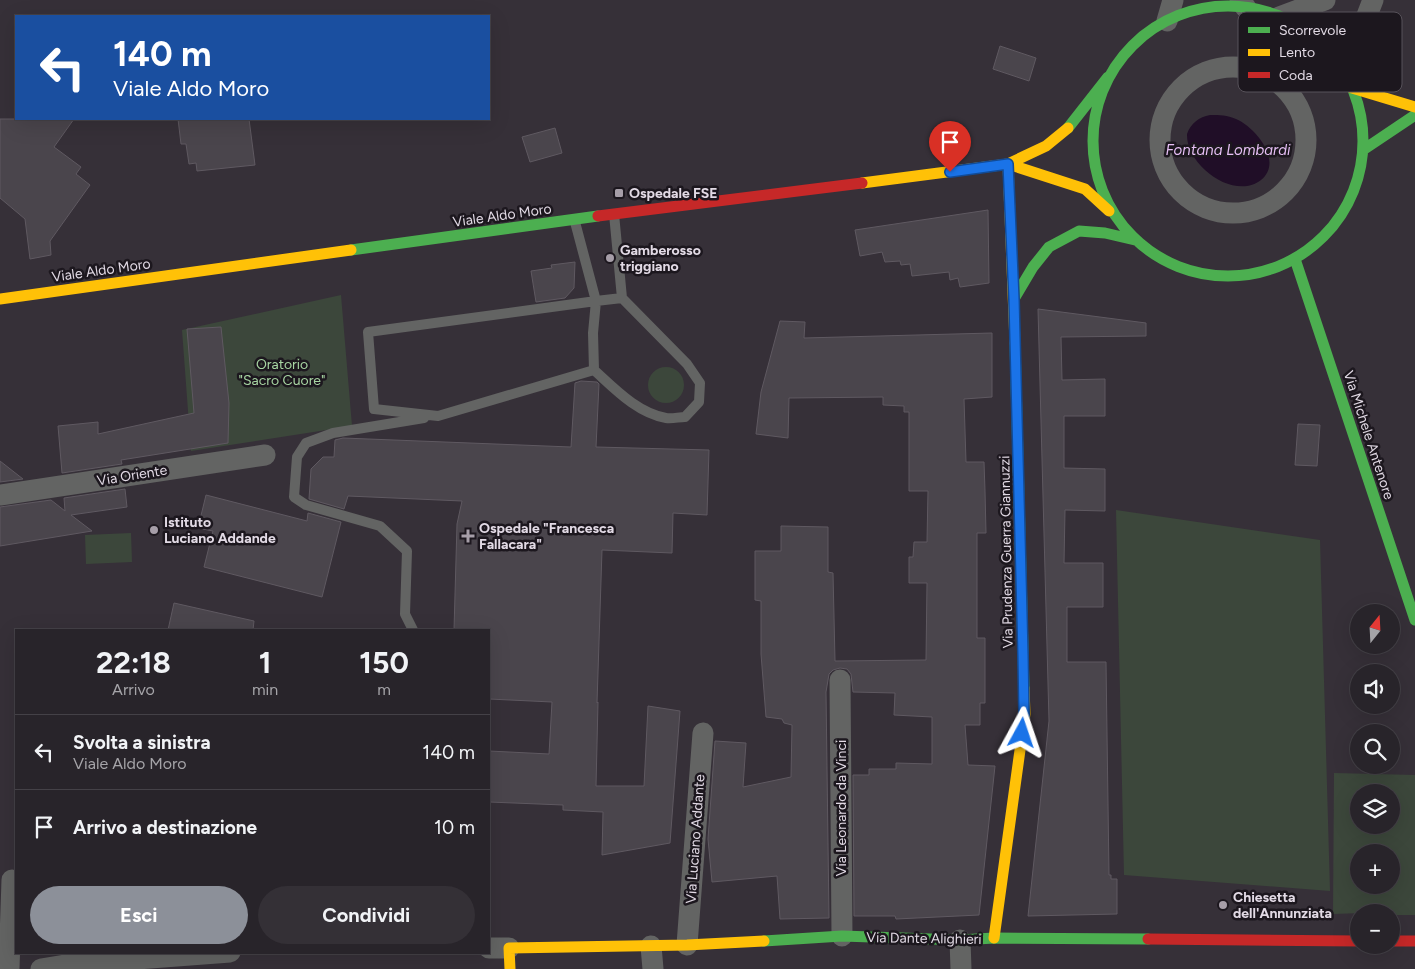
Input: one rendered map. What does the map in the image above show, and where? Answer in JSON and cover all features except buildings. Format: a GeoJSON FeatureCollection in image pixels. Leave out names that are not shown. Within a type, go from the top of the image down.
{"type":"FeatureCollection","features":[{"type":"Feature","properties":{"kind":"street"},"geometry":{"type":"LineString","coordinates":[[1167,20],[1173,0]]}},
{"type":"Feature","properties":{"kind":"street"},"geometry":{"type":"LineString","coordinates":[[1292,12],[1324,0]]}},
{"type":"Feature","properties":{"kind":"street"},"geometry":{"type":"LineString","coordinates":[[1369,12],[1373,0]]}},
{"type":"Feature","properties":{"kind":"street","name":"Viale Aldo Moro"},"geometry":{"type":"LineString","coordinates":[[0,299],[614,214],[1008,164],[1046,146],[1066,131],[1136,41],[1167,20],[1217,6],[1243,4],[1266,12]]}},
{"type":"Feature","properties":{"kind":"street"},"geometry":{"type":"LineString","coordinates":[[1238,68],[1227,66],[1199,73],[1176,91],[1162,116],[1158,145],[1166,173],[1184,196],[1209,210],[1238,214],[1266,206],[1289,188],[1303,163],[1307,135],[1299,107],[1288,92]]}},
{"type":"Feature","properties":{"kind":"street"},"geometry":{"type":"LineString","coordinates":[[1108,77],[1095,111],[1092,148],[1099,184],[1116,217],[1135,240]]}},
{"type":"Feature","properties":{"kind":"street","name":"Viale Aldo Moro"},"geometry":{"type":"LineString","coordinates":[[1135,240],[1170,264],[1212,276],[1255,274],[1295,259],[1328,234],[1351,199],[1363,159],[1362,117],[1353,92]]}},
{"type":"Feature","properties":{"kind":"street"},"geometry":{"type":"LineString","coordinates":[[1378,92],[1415,107]]}},
{"type":"Feature","properties":{"kind":"street"},"geometry":{"type":"LineString","coordinates":[[1363,150],[1415,115]]}},
{"type":"Feature","properties":{"kind":"street","name":"Viale Aldo Moro"},"geometry":{"type":"LineString","coordinates":[[1008,164],[1085,189],[1116,217]]}},
{"type":"Feature","properties":{"kind":"street","name":"Via Prudenza Guerra Giannuzzi"},"geometry":{"type":"LineString","coordinates":[[994,938],[1024,714],[1014,299],[1008,164]]}},
{"type":"Feature","properties":{"kind":"street"},"geometry":{"type":"LineString","coordinates":[[1014,299],[1033,267],[1049,247],[1079,232],[1105,233],[1135,240]]}},
{"type":"Feature","properties":{"kind":"street","name":"Via Michele Antenore"},"geometry":{"type":"LineString","coordinates":[[1295,259],[1415,620]]}},
{"type":"Feature","properties":{"kind":"street","name":"Via Oriente"},"geometry":{"type":"LineString","coordinates":[[0,495],[265,455]]}},
{"type":"Feature","properties":{"kind":"street","name":"Via Leonardo da Vinci"},"geometry":{"type":"LineString","coordinates":[[840,680],[842,936]]}},
{"type":"Feature","properties":{"kind":"street","name":"Via Luciano Addante"},"geometry":{"type":"LineString","coordinates":[[687,945],[703,733]]}},
{"type":"Feature","properties":{"kind":"street"},"geometry":{"type":"LineString","coordinates":[[9,969],[12,880]]}},
{"type":"Feature","properties":{"kind":"street","name":"Via Dante Alighieri"},"geometry":{"type":"LineString","coordinates":[[503,955],[842,936],[960,940],[994,938],[1350,941]]}},
{"type":"Feature","properties":{"kind":"street"},"geometry":{"type":"LineString","coordinates":[[960,940],[962,969]]}},
{"type":"Feature","properties":{"kind":"street"},"geometry":{"type":"LineString","coordinates":[[1400,941],[1415,941]]}},
{"type":"Feature","properties":{"kind":"street"},"geometry":{"type":"LineString","coordinates":[[652,946],[653,969]]}},
{"type":"Feature","properties":{"kind":"street"},"geometry":{"type":"LineString","coordinates":[[41,969],[79,962],[205,962],[225,954]]}},
{"type":"Feature","properties":{"kind":"lane"},"geometry":{"type":"LineString","coordinates":[[574,220],[596,301],[593,333],[594,370],[622,395],[646,411],[666,418],[685,417],[699,402],[700,382],[688,364],[622,298],[614,214]]}},
{"type":"Feature","properties":{"kind":"lane"},"geometry":{"type":"LineString","coordinates":[[438,416],[374,409],[368,332],[622,298]]}},
{"type":"Feature","properties":{"kind":"lane"},"geometry":{"type":"LineString","coordinates":[[412,629],[405,614],[407,551],[380,526],[306,504],[294,497],[297,457],[306,443],[333,433],[438,416],[594,370]]}},
{"type":"Feature","properties":{"kind":"green space","name":"Oratorio \"Sacro Cuore\""},"geometry":{"type":"Polygon","coordinates":[[[341,295],[352,426],[191,451],[182,330],[341,295]]]}},
{"type":"Feature","properties":{"kind":"green space"},"geometry":{"type":"Polygon","coordinates":[[[666,367],[678,373],[684,385],[678,397],[666,403],[654,397],[648,385],[654,373],[666,367]]]}},
{"type":"Feature","properties":{"kind":"green space"},"geometry":{"type":"Polygon","coordinates":[[[1116,510],[1320,540],[1330,891],[1124,875],[1116,510]]]}},
{"type":"Feature","properties":{"kind":"green space"},"geometry":{"type":"Polygon","coordinates":[[[131,533],[132,562],[86,564],[85,535],[131,533]]]}},
{"type":"Feature","properties":{"kind":"green space"},"geometry":{"type":"Polygon","coordinates":[[[1334,773],[1415,775],[1415,915],[1400,915],[1400,904],[1350,904],[1350,913],[1333,914],[1334,773]]]}},
{"type":"Feature","properties":{"kind":"water","name":"Fontana Lombardi"},"geometry":{"type":"Polygon","coordinates":[[[1210,115],[1236,119],[1251,129],[1258,137],[1268,154],[1269,164],[1267,172],[1261,180],[1250,185],[1238,186],[1226,183],[1214,177],[1194,158],[1187,134],[1196,121],[1210,115]]]}},
{"type":"Feature","properties":{"kind":"traffic: fast"},"geometry":{"type":"LineString","coordinates":[[1267,12],[1228,6],[1202,9],[1176,16],[1142,37],[1116,66],[1103,89],[1099,102],[1093,141],[1096,167],[1103,193],[1124,227],[1153,253],[1176,266],[1189,270],[1228,276],[1254,273],[1280,266],[1314,245],[1340,216],[1353,193],[1357,180],[1363,141]]}},
{"type":"Feature","properties":{"kind":"traffic: fast"},"geometry":{"type":"LineString","coordinates":[[1068,128],[1108,77]]}},
{"type":"Feature","properties":{"kind":"traffic: fast"},"geometry":{"type":"LineString","coordinates":[[1354,92],[1360,115],[1363,141]]}},
{"type":"Feature","properties":{"kind":"traffic: fast"},"geometry":{"type":"LineString","coordinates":[[1363,150],[1415,115]]}},
{"type":"Feature","properties":{"kind":"traffic: fast"},"geometry":{"type":"LineString","coordinates":[[351,250],[598,216]]}},
{"type":"Feature","properties":{"kind":"traffic: fast"},"geometry":{"type":"LineString","coordinates":[[1014,299],[1033,267],[1049,247],[1079,231],[1105,233],[1135,240]]}},
{"type":"Feature","properties":{"kind":"traffic: fast"},"geometry":{"type":"LineString","coordinates":[[1295,259],[1415,620]]}},
{"type":"Feature","properties":{"kind":"traffic: fast"},"geometry":{"type":"LineString","coordinates":[[1015,343],[1024,688]]}},
{"type":"Feature","properties":{"kind":"traffic: fast"},"geometry":{"type":"LineString","coordinates":[[764,941],[842,936],[960,940],[994,938],[1148,939]]}},
{"type":"Feature","properties":{"kind":"traffic: slow"},"geometry":{"type":"LineString","coordinates":[[1365,92],[1415,107]]}},
{"type":"Feature","properties":{"kind":"traffic: slow"},"geometry":{"type":"LineString","coordinates":[[862,183],[1008,164],[1046,146],[1068,128]]}},
{"type":"Feature","properties":{"kind":"traffic: slow"},"geometry":{"type":"LineString","coordinates":[[1008,164],[1085,189],[1109,211]]}},
{"type":"Feature","properties":{"kind":"traffic: slow"},"geometry":{"type":"LineString","coordinates":[[1008,164],[1015,343]]}},
{"type":"Feature","properties":{"kind":"traffic: slow"},"geometry":{"type":"LineString","coordinates":[[0,299],[351,250]]}},
{"type":"Feature","properties":{"kind":"traffic: slow"},"geometry":{"type":"LineString","coordinates":[[994,938],[1025,714],[1024,688]]}},
{"type":"Feature","properties":{"kind":"traffic: slow"},"geometry":{"type":"LineString","coordinates":[[510,969],[509,948],[687,945],[764,941]]}},
{"type":"Feature","properties":{"kind":"traffic: jam"},"geometry":{"type":"LineString","coordinates":[[598,216],[862,183]]}},
{"type":"Feature","properties":{"kind":"traffic: jam"},"geometry":{"type":"LineString","coordinates":[[1148,939],[1350,941]]}},
{"type":"Feature","properties":{"kind":"traffic: jam"},"geometry":{"type":"LineString","coordinates":[[1400,941],[1415,941]]}},
{"type":"Feature","properties":{"kind":"place","name":"Ospedale FSE"},"geometry":{"type":"Point","coordinates":[619,193]}},
{"type":"Feature","properties":{"kind":"place","name":"Gamberosso triggiano"},"geometry":{"type":"Point","coordinates":[610,258]}},
{"type":"Feature","properties":{"kind":"place","name":"Istituto Luciano Addande"},"geometry":{"type":"Point","coordinates":[154,530]}},
{"type":"Feature","properties":{"kind":"place","name":"Ospedale \"Francesca Fallacara\""},"geometry":{"type":"Point","coordinates":[468,536]}},
{"type":"Feature","properties":{"kind":"place","name":"Chiesetta dell'Annunziata"},"geometry":{"type":"Point","coordinates":[1223,905]}},
{"type":"Feature","properties":{"kind":"route"},"geometry":{"type":"LineString","coordinates":[[950,172],[1008,164],[1014,299],[1023,655],[1024,714],[1022,733]]}}]}
